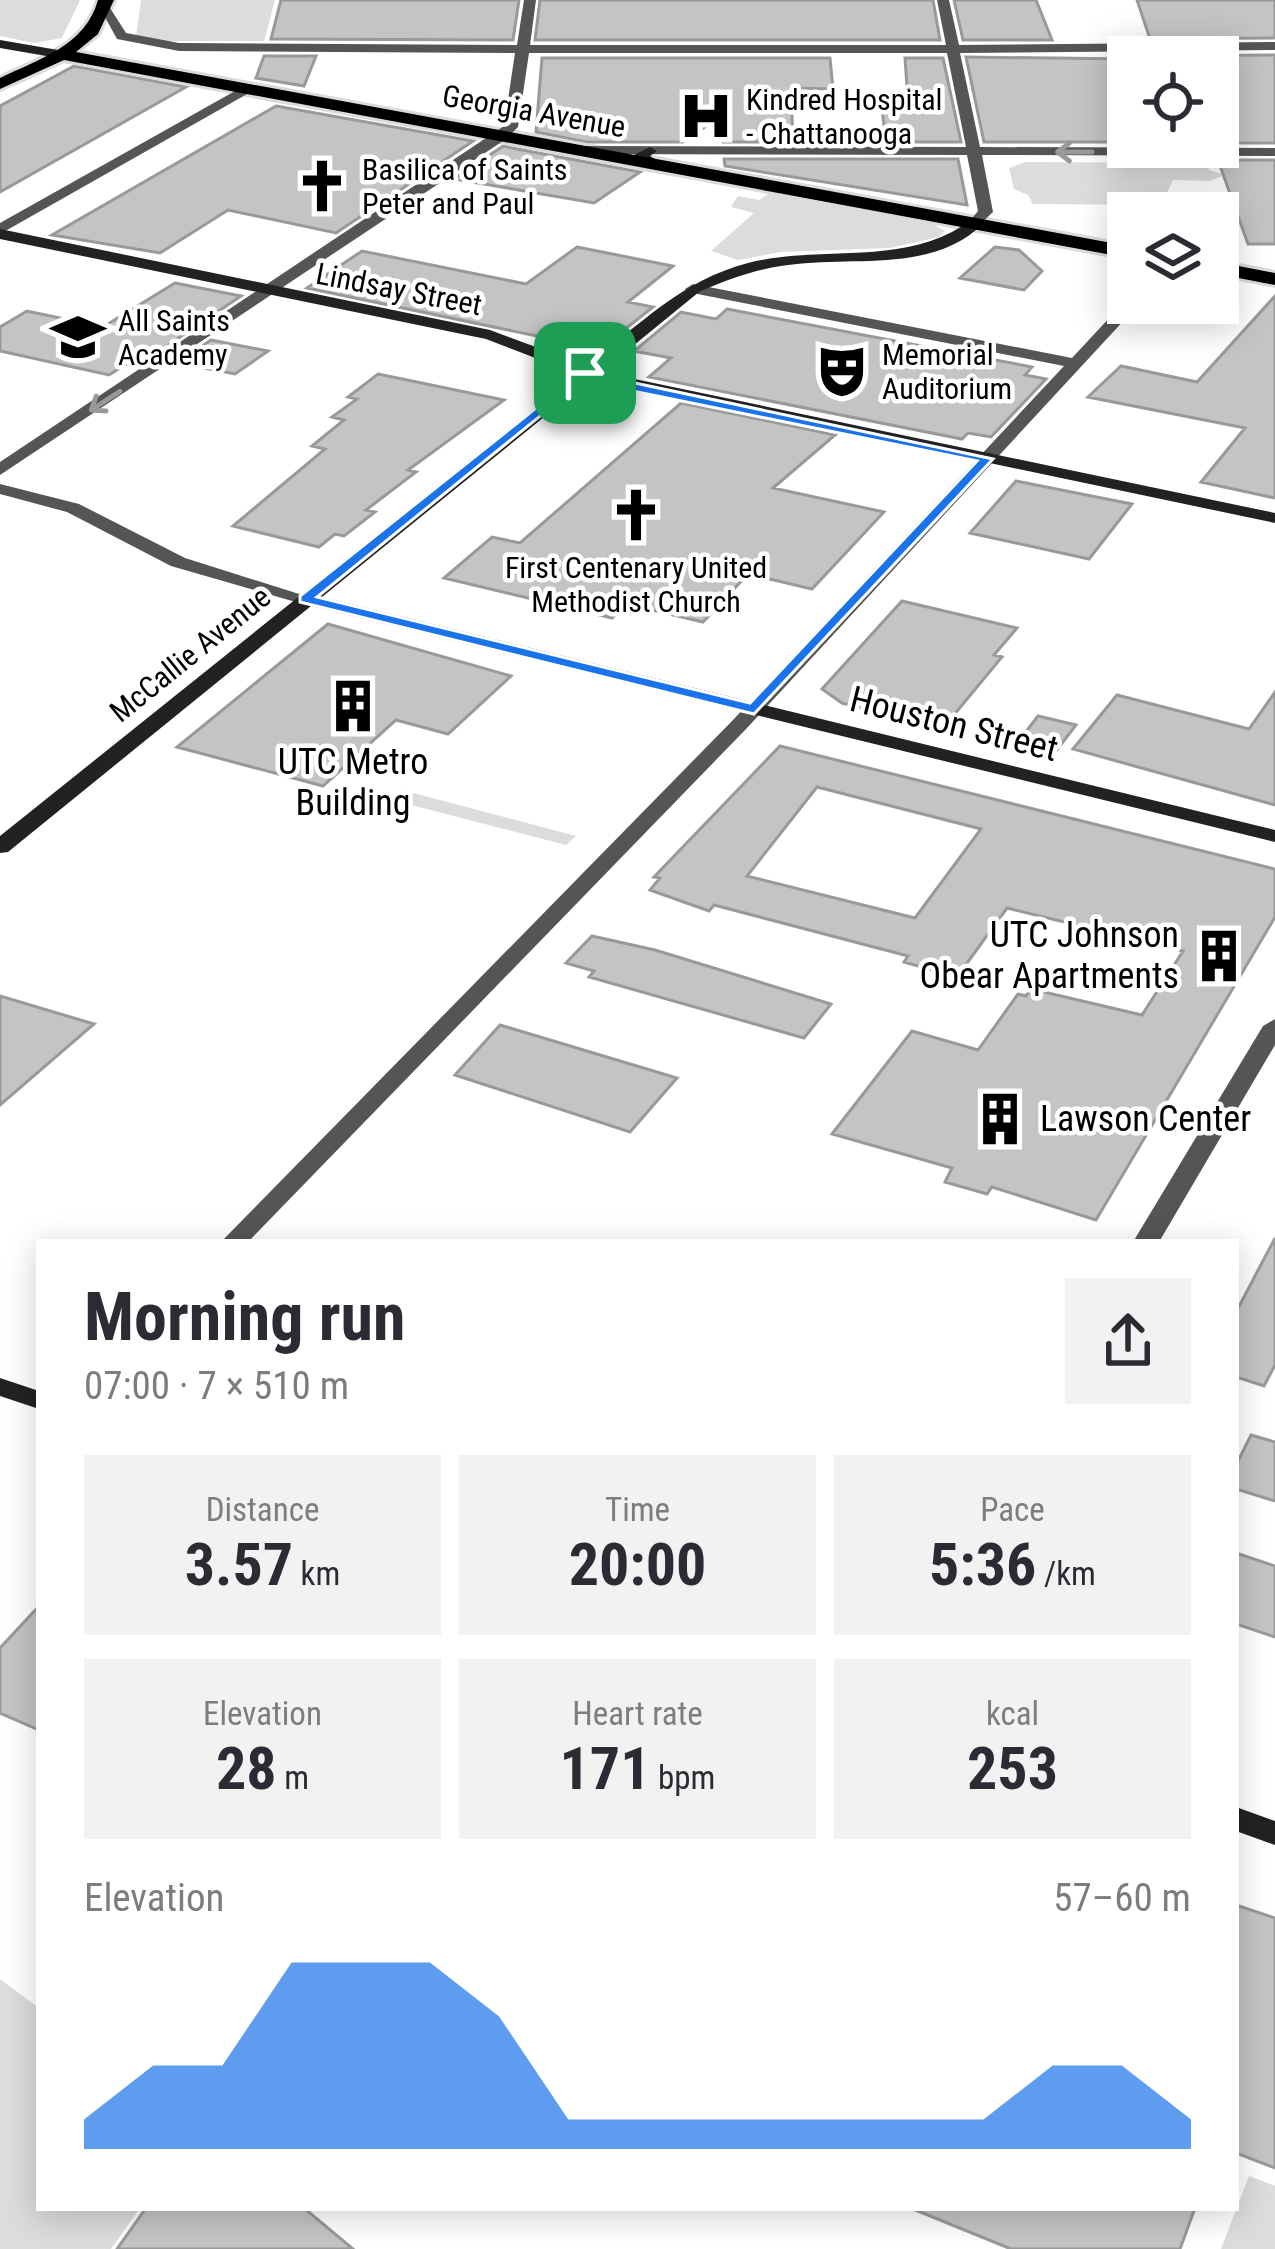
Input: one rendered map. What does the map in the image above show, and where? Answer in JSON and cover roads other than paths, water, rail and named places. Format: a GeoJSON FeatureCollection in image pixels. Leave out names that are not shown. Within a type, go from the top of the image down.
{"type":"FeatureCollection","features":[{"type":"Feature","properties":{"kind":"main road"},"geometry":{"type":"LineString","coordinates":[[0,84],[83,41],[105,6]]}},
{"type":"Feature","properties":{"kind":"main road","name":"Georgia Avenue"},"geometry":{"type":"LineString","coordinates":[[58,54],[581,150],[651,157],[1107,248]]}},
{"type":"Feature","properties":{"kind":"main road"},"geometry":{"type":"LineString","coordinates":[[1239,272],[1270,277]]}},
{"type":"Feature","properties":{"kind":"street"},"geometry":{"type":"LineString","coordinates":[[0,470],[501,136],[511,127],[530,0]]}},
{"type":"Feature","properties":{"kind":"street"},"geometry":{"type":"LineString","coordinates":[[943,0],[986,212],[976,223]]}},
{"type":"Feature","properties":{"kind":"street"},"geometry":{"type":"LineString","coordinates":[[105,6],[122,36],[133,41],[216,47],[1275,46]]}},
{"type":"Feature","properties":{"kind":"street","name":"Georgia Avenue"},"geometry":{"type":"LineString","coordinates":[[0,44],[58,54]]}},
{"type":"Feature","properties":{"kind":"street"},"geometry":{"type":"LineString","coordinates":[[127,67],[155,52],[216,47]]}},
{"type":"Feature","properties":{"kind":"street"},"geometry":{"type":"LineString","coordinates":[[0,232],[249,89]]}},
{"type":"Feature","properties":{"kind":"street"},"geometry":{"type":"LineString","coordinates":[[651,157],[1275,152]]}},
{"type":"Feature","properties":{"kind":"street","name":"McCallie Avenue"},"geometry":{"type":"LineString","coordinates":[[0,847],[692,289],[760,265],[878,256],[942,245],[959,239],[976,223]]}},
{"type":"Feature","properties":{"kind":"street","name":"Lindsay Street"},"geometry":{"type":"LineString","coordinates":[[0,232],[490,335],[613,382],[1275,518]]}},
{"type":"Feature","properties":{"kind":"street"},"geometry":{"type":"LineString","coordinates":[[692,289],[1075,363]]}},
{"type":"Feature","properties":{"kind":"street"},"geometry":{"type":"LineString","coordinates":[[237,1239],[754,709],[1112,324]]}},
{"type":"Feature","properties":{"kind":"street","name":"Houston Street"},"geometry":{"type":"LineString","coordinates":[[0,488],[73,508],[198,569],[306,599],[1275,836]]}},
{"type":"Feature","properties":{"kind":"street"},"geometry":{"type":"LineString","coordinates":[[1148,1239],[1275,1026]]}},
{"type":"Feature","properties":{"kind":"street"},"geometry":{"type":"LineString","coordinates":[[0,1387],[36,1399]]}},
{"type":"Feature","properties":{"kind":"street"},"geometry":{"type":"LineString","coordinates":[[1239,1821],[1275,1833]]}},
{"type":"Feature","properties":{"kind":"place","name":"Kindred Hospital - Chattanooga"},"geometry":{"type":"Point","coordinates":[706,116]}},
{"type":"Feature","properties":{"kind":"place","name":"Basilica of Saints Peter and Paul"},"geometry":{"type":"Point","coordinates":[322,186]}},
{"type":"Feature","properties":{"kind":"place","name":"All Saints Academy"},"geometry":{"type":"Point","coordinates":[78,337]}},
{"type":"Feature","properties":{"kind":"place","name":"Memorial Auditorium"},"geometry":{"type":"Point","coordinates":[842,371]}},
{"type":"Feature","properties":{"kind":"place","name":"First Centenary United Methodist Church"},"geometry":{"type":"Point","coordinates":[636,515]}},
{"type":"Feature","properties":{"kind":"place","name":"UTC Metro Building"},"geometry":{"type":"Point","coordinates":[353,706]}},
{"type":"Feature","properties":{"kind":"place","name":"UTC Johnson Obear Apartments"},"geometry":{"type":"Point","coordinates":[1219,956]}},
{"type":"Feature","properties":{"kind":"place","name":"Lawson Center"},"geometry":{"type":"Point","coordinates":[1000,1119]}}]}
